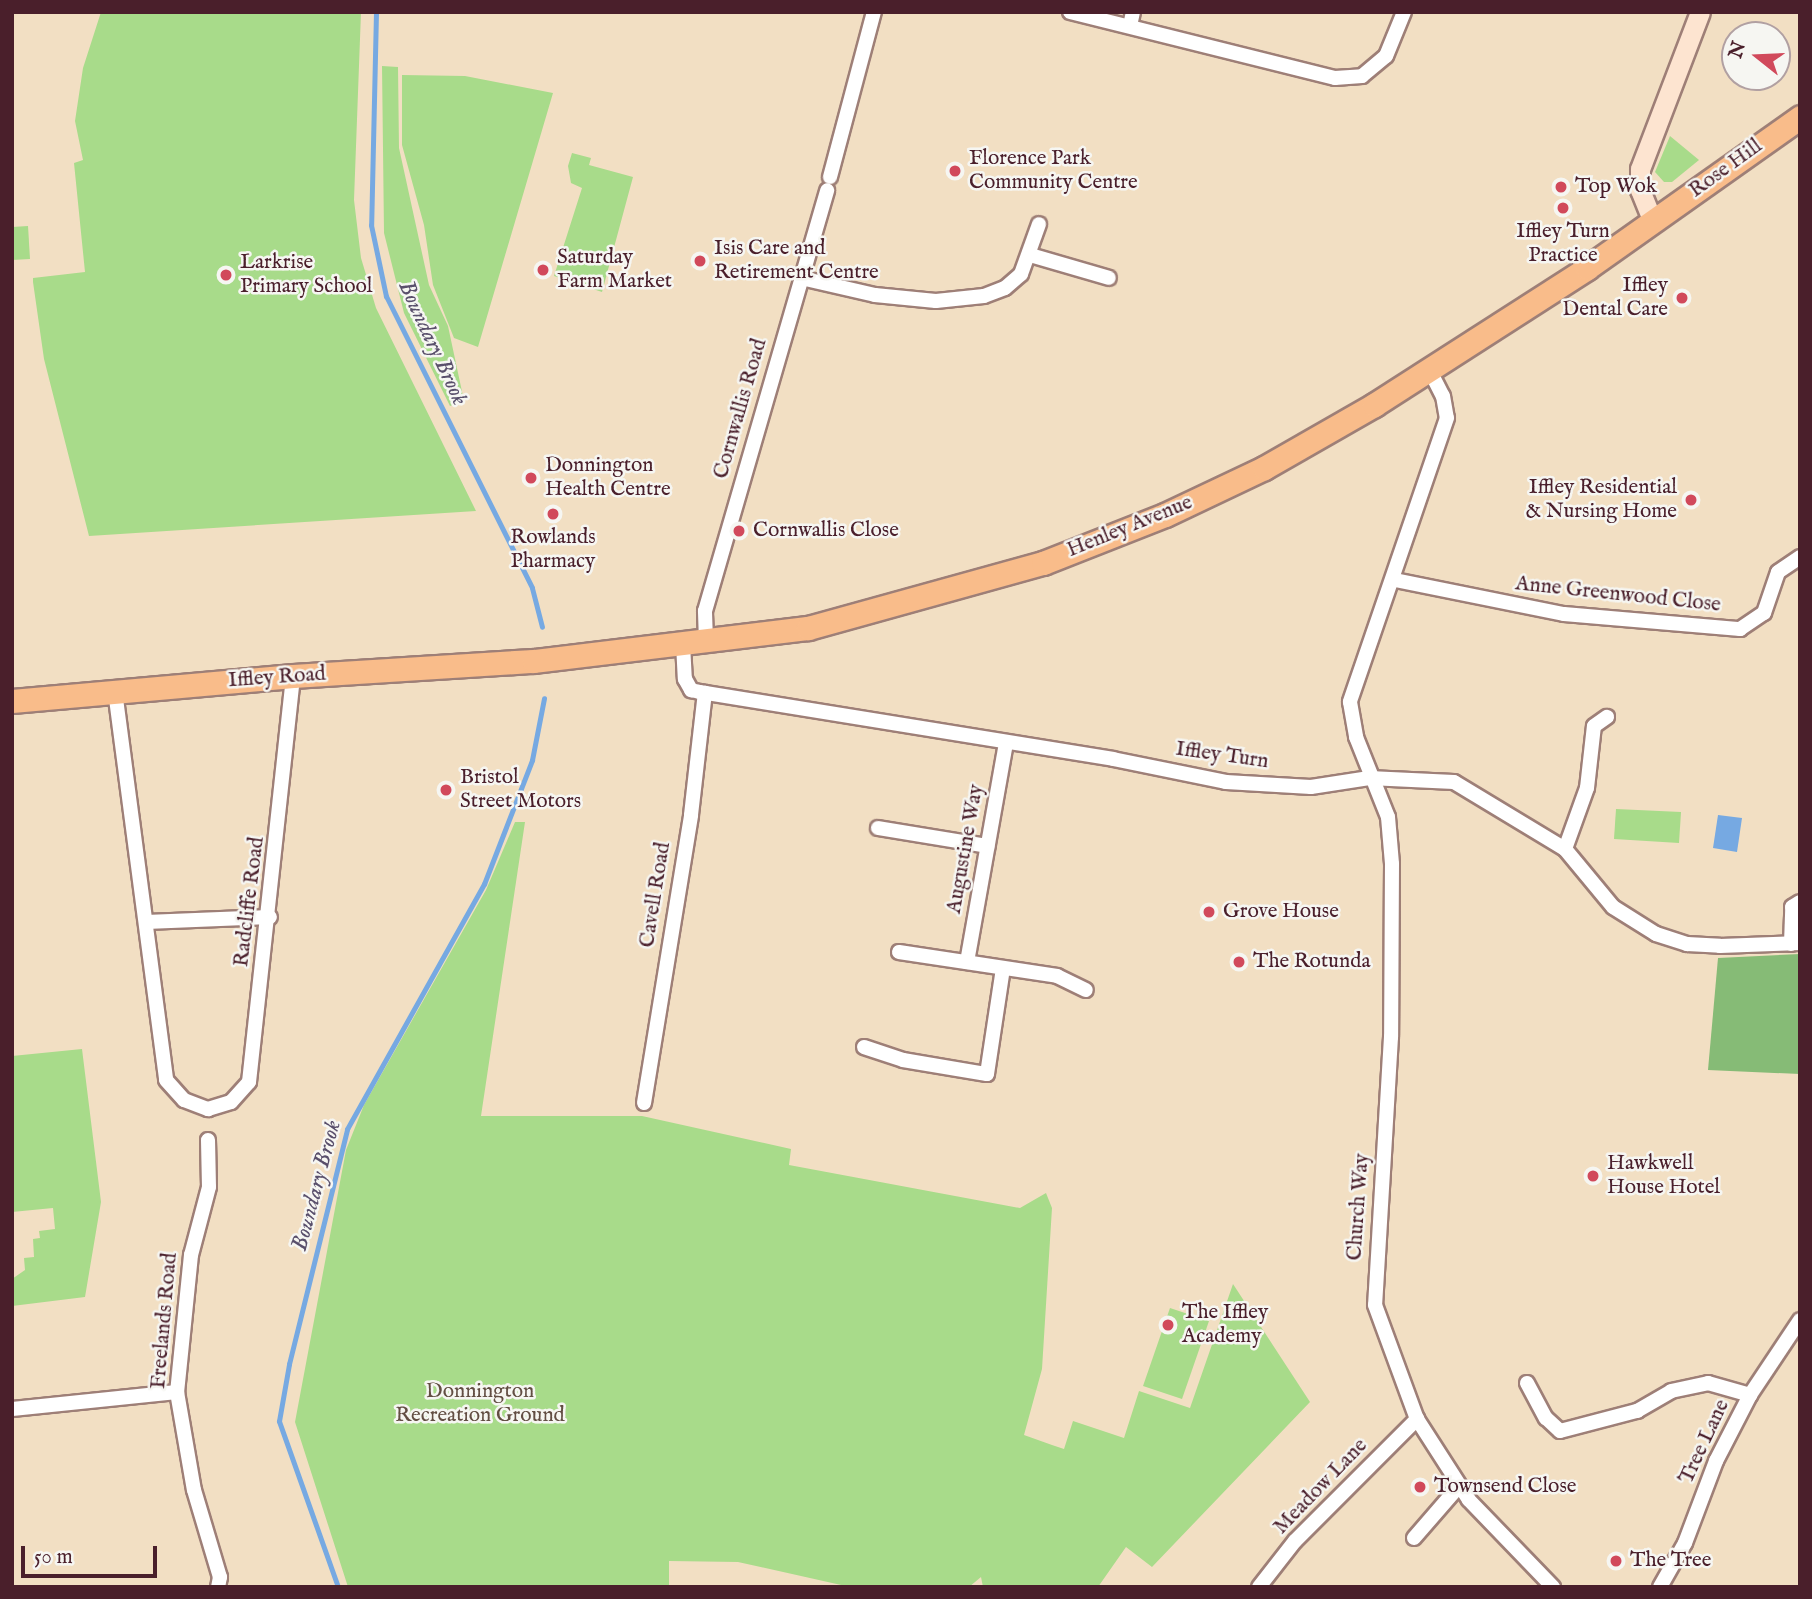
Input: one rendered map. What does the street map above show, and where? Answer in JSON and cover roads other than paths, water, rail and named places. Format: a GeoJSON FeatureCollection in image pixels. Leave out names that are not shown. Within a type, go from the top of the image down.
{"type":"FeatureCollection","features":[{"type":"Feature","properties":{"kind":"main road"},"geometry":{"type":"LineString","coordinates":[[1653,222],[1640,190],[1640,169],[1700,12]]}},
{"type":"Feature","properties":{"kind":"main road","name":"Rose Hill"},"geometry":{"type":"LineString","coordinates":[[1653,222],[1800,117]]}},
{"type":"Feature","properties":{"kind":"main road","name":"Henley Avenue"},"geometry":{"type":"LineString","coordinates":[[541,660],[706,641],[868,615],[1043,563],[1165,516],[1264,468],[1429,369],[1653,222]]}},
{"type":"Feature","properties":{"kind":"main road","name":"Iffley Road"},"geometry":{"type":"LineString","coordinates":[[12,701],[293,676],[541,660]]}},
{"type":"Feature","properties":{"kind":"street","name":"Cornwallis Road"},"geometry":{"type":"LineString","coordinates":[[706,641],[705,611],[829,183],[874,12]]}},
{"type":"Feature","properties":{"kind":"street"},"geometry":{"type":"LineString","coordinates":[[1070,12],[1131,19],[1335,78],[1362,76],[1386,56],[1404,12]]}},
{"type":"Feature","properties":{"kind":"street"},"geometry":{"type":"LineString","coordinates":[[801,278],[876,295],[936,301],[972,298],[1005,288],[1021,274],[1030,255],[1038,224]]}},
{"type":"Feature","properties":{"kind":"street"},"geometry":{"type":"LineString","coordinates":[[1030,255],[1109,278]]}},
{"type":"Feature","properties":{"kind":"street"},"geometry":{"type":"LineString","coordinates":[[1369,778],[1350,702],[1395,580],[1447,418],[1443,396],[1429,369]]}},
{"type":"Feature","properties":{"kind":"street","name":"Anne Greenwood Close"},"geometry":{"type":"LineString","coordinates":[[1395,580],[1564,614],[1740,629],[1764,612],[1778,572],[1800,556]]}},
{"type":"Feature","properties":{"kind":"street"},"geometry":{"type":"LineString","coordinates":[[682,644],[684,679],[691,690],[705,693]]}},
{"type":"Feature","properties":{"kind":"street","name":"Radcliffe Road"},"geometry":{"type":"LineString","coordinates":[[146,922],[166,1080],[184,1101],[208,1110],[231,1102],[249,1082],[270,917],[293,676]]}},
{"type":"Feature","properties":{"kind":"street"},"geometry":{"type":"LineString","coordinates":[[115,691],[146,922],[270,917]]}},
{"type":"Feature","properties":{"kind":"street","name":"Iffley Turn"},"geometry":{"type":"LineString","coordinates":[[705,693],[1006,742],[1226,782],[1311,787],[1369,778],[1454,782],[1565,849],[1613,906],[1656,934],[1687,944],[1795,944]]}},
{"type":"Feature","properties":{"kind":"street","name":"Cavell Road"},"geometry":{"type":"LineString","coordinates":[[644,1103],[691,815],[705,693]]}},
{"type":"Feature","properties":{"kind":"street"},"geometry":{"type":"LineString","coordinates":[[1565,849],[1587,788],[1594,726],[1607,717]]}},
{"type":"Feature","properties":{"kind":"street","name":"Augustine Way"},"geometry":{"type":"LineString","coordinates":[[967,962],[1006,742]]}},
{"type":"Feature","properties":{"kind":"street","name":"Church Way"},"geometry":{"type":"LineString","coordinates":[[1369,778],[1388,817],[1392,864],[1391,1037],[1375,1305],[1417,1419],[1459,1486],[1553,1587]]}},
{"type":"Feature","properties":{"kind":"street"},"geometry":{"type":"LineString","coordinates":[[878,828],[988,846]]}},
{"type":"Feature","properties":{"kind":"street"},"geometry":{"type":"LineString","coordinates":[[1795,944],[1792,906],[1800,902]]}},
{"type":"Feature","properties":{"kind":"street"},"geometry":{"type":"LineString","coordinates":[[899,952],[1071,979],[1086,990]]}},
{"type":"Feature","properties":{"kind":"street"},"geometry":{"type":"LineString","coordinates":[[864,1047],[903,1060],[987,1074],[1003,968]]}},
{"type":"Feature","properties":{"kind":"street","name":"Freelands Road"},"geometry":{"type":"LineString","coordinates":[[208,1140],[209,1187],[191,1255],[177,1392],[194,1490],[220,1577],[218,1587]]}},
{"type":"Feature","properties":{"kind":"street","name":"Tree Lane"},"geometry":{"type":"LineString","coordinates":[[1660,1587],[1685,1543],[1716,1461],[1750,1395],[1800,1320]]}},
{"type":"Feature","properties":{"kind":"street"},"geometry":{"type":"LineString","coordinates":[[1527,1383],[1546,1418],[1560,1432],[1637,1411],[1671,1391],[1708,1383],[1750,1395]]}},
{"type":"Feature","properties":{"kind":"street"},"geometry":{"type":"LineString","coordinates":[[12,1409],[177,1392]]}},
{"type":"Feature","properties":{"kind":"street","name":"Meadow Lane"},"geometry":{"type":"LineString","coordinates":[[1259,1587],[1295,1541],[1417,1419]]}},
{"type":"Feature","properties":{"kind":"street"},"geometry":{"type":"LineString","coordinates":[[1413,1538],[1459,1486]]}},
{"type":"Feature","properties":{"kind":"water"},"geometry":{"type":"Polygon","coordinates":[[[1718,815],[1742,818],[1737,852],[1713,848],[1718,815]]]}},
{"type":"Feature","properties":{"kind":"waterway","name":"Boundary Brook"},"geometry":{"type":"LineString","coordinates":[[376,12],[371,225],[386,296],[532,588],[542,627]]}},
{"type":"Feature","properties":{"kind":"waterway","name":"Boundary Brook"},"geometry":{"type":"LineString","coordinates":[[338,1587],[279,1421],[289,1364],[347,1129],[484,884],[532,760],[544,698]]}},
{"type":"Feature","properties":{"kind":"place","name":"Florence Park Community Centre"},"geometry":{"type":"Point","coordinates":[955,171]}},
{"type":"Feature","properties":{"kind":"place","name":"Top Wok"},"geometry":{"type":"Point","coordinates":[1561,187]}},
{"type":"Feature","properties":{"kind":"place","name":"Iffley Turn Practice"},"geometry":{"type":"Point","coordinates":[1563,208]}},
{"type":"Feature","properties":{"kind":"place","name":"Isis Care and Retirement Centre"},"geometry":{"type":"Point","coordinates":[700,261]}},
{"type":"Feature","properties":{"kind":"place","name":"Saturday Farm Market"},"geometry":{"type":"Point","coordinates":[543,270]}},
{"type":"Feature","properties":{"kind":"place","name":"Larkrise Primary School"},"geometry":{"type":"Point","coordinates":[226,275]}},
{"type":"Feature","properties":{"kind":"place","name":"Iffley Dental Care"},"geometry":{"type":"Point","coordinates":[1682,298]}},
{"type":"Feature","properties":{"kind":"place","name":"Donnington Health Centre"},"geometry":{"type":"Point","coordinates":[531,478]}},
{"type":"Feature","properties":{"kind":"place","name":"Iffley Residential & Nursing Home"},"geometry":{"type":"Point","coordinates":[1691,500]}},
{"type":"Feature","properties":{"kind":"place","name":"Rowlands Pharmacy"},"geometry":{"type":"Point","coordinates":[553,514]}},
{"type":"Feature","properties":{"kind":"place","name":"Cornwallis Close"},"geometry":{"type":"Point","coordinates":[739,531]}},
{"type":"Feature","properties":{"kind":"place","name":"Bristol Street Motors"},"geometry":{"type":"Point","coordinates":[446,790]}},
{"type":"Feature","properties":{"kind":"place","name":"Grove House"},"geometry":{"type":"Point","coordinates":[1209,912]}},
{"type":"Feature","properties":{"kind":"place","name":"The Rotunda"},"geometry":{"type":"Point","coordinates":[1239,962]}},
{"type":"Feature","properties":{"kind":"place","name":"Hawkwell House Hotel"},"geometry":{"type":"Point","coordinates":[1593,1176]}},
{"type":"Feature","properties":{"kind":"place","name":"The Iffley Academy"},"geometry":{"type":"Point","coordinates":[1168,1325]}},
{"type":"Feature","properties":{"kind":"place","name":"Townsend Close"},"geometry":{"type":"Point","coordinates":[1420,1487]}},
{"type":"Feature","properties":{"kind":"place","name":"The Tree"},"geometry":{"type":"Point","coordinates":[1616,1561]}},
{"type":"Feature","properties":{"kind":"park label","name":"Donnington Recreation Ground"},"geometry":{"type":"Point","coordinates":[480,1404]}}]}
